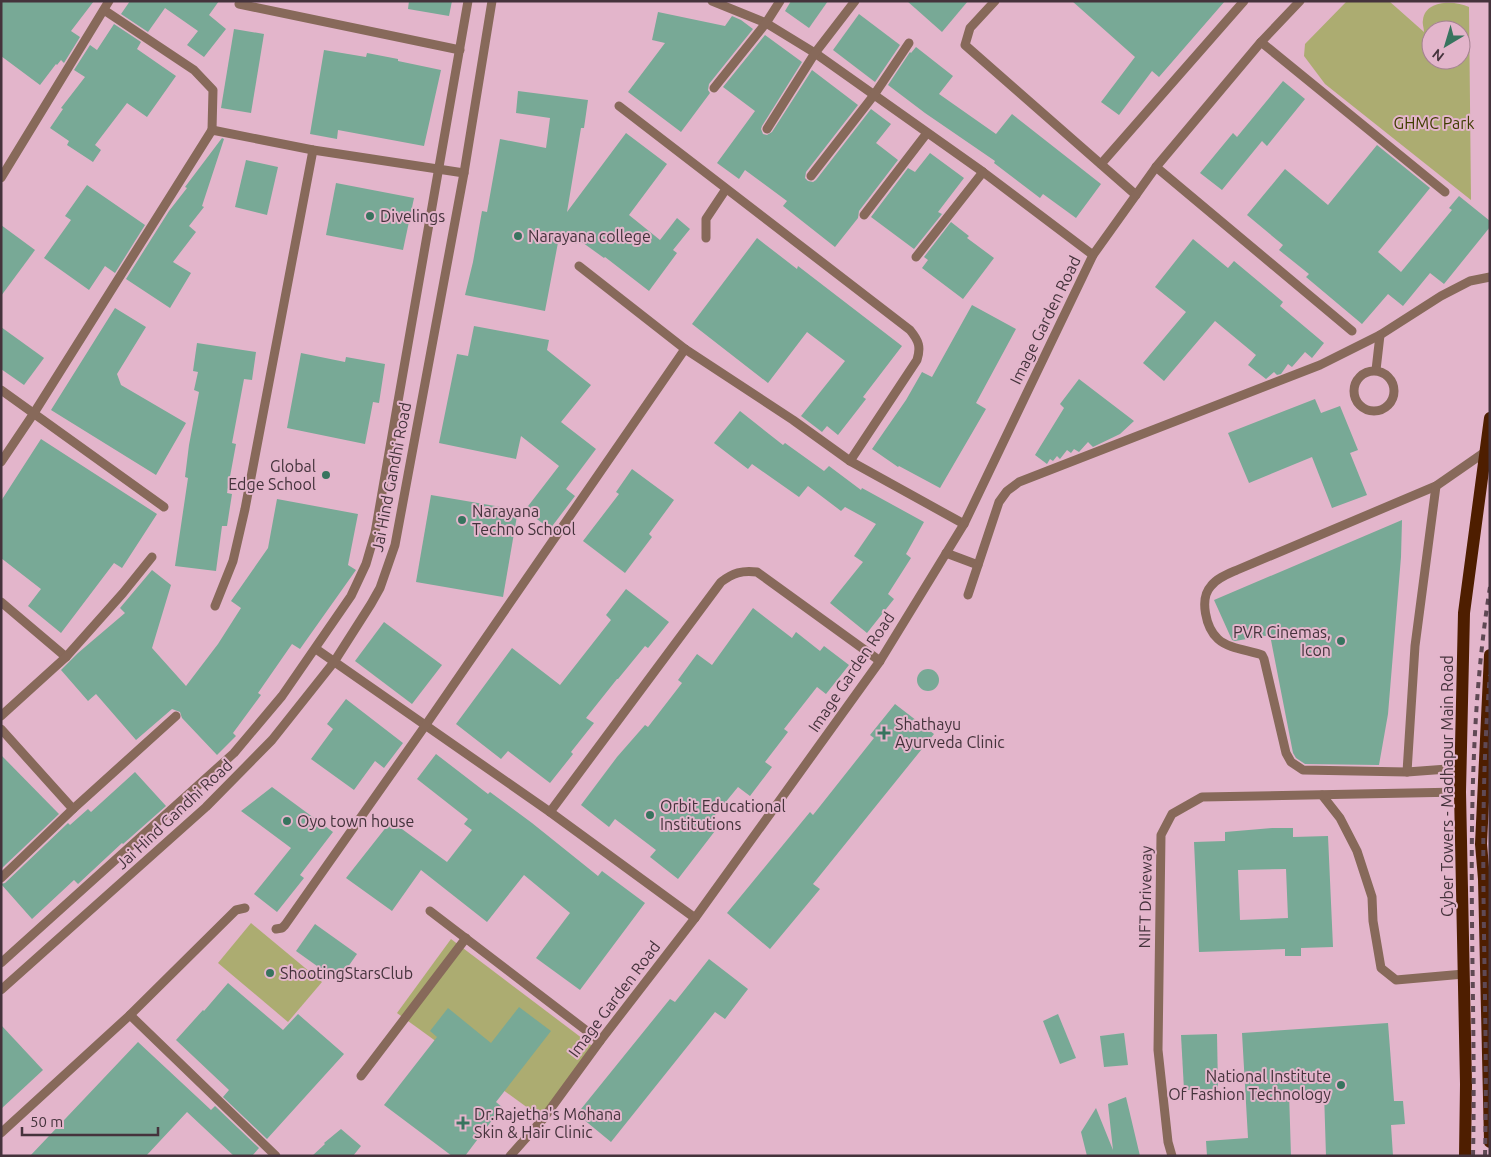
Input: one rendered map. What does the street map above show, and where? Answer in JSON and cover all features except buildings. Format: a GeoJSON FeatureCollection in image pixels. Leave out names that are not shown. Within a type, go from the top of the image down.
{"type":"FeatureCollection","features":[{"type":"Feature","properties":{"kind":"main road","name":"Cyber Towers - Madhapur Main Road"},"geometry":{"type":"LineString","coordinates":[[1465,1156],[1466,1084],[1460,792],[1464,613],[1490,418]]}},
{"type":"Feature","properties":{"kind":"main road"},"geometry":{"type":"LineString","coordinates":[[1490,656],[1484,879],[1488,970],[1490,1142]]}},
{"type":"Feature","properties":{"kind":"street"},"geometry":{"type":"LineString","coordinates":[[1,178],[109,1]]}},
{"type":"Feature","properties":{"kind":"street","name":"Jai Hind Gandhi Road"},"geometry":{"type":"LineString","coordinates":[[1,963],[234,753],[282,696],[351,596],[366,564],[375,533],[468,1]]}},
{"type":"Feature","properties":{"kind":"street","name":"Jai Hind Gandhi Road"},"geometry":{"type":"LineString","coordinates":[[1,990],[225,788],[272,740],[334,662],[380,588],[395,545],[464,173],[492,1]]}},
{"type":"Feature","properties":{"kind":"street"},"geometry":{"type":"LineString","coordinates":[[712,1],[766,23],[815,53],[983,172],[1093,254]]}},
{"type":"Feature","properties":{"kind":"street"},"geometry":{"type":"LineString","coordinates":[[714,88],[766,23],[780,1]]}},
{"type":"Feature","properties":{"kind":"street"},"geometry":{"type":"LineString","coordinates":[[767,129],[815,53],[855,1]]}},
{"type":"Feature","properties":{"kind":"street"},"geometry":{"type":"LineString","coordinates":[[995,1],[970,28],[965,45],[1136,195]]}},
{"type":"Feature","properties":{"kind":"street"},"geometry":{"type":"LineString","coordinates":[[1101,164],[1244,1]]}},
{"type":"Feature","properties":{"kind":"street","name":"Image Garden Road"},"geometry":{"type":"LineString","coordinates":[[510,1156],[542,1119],[695,918],[880,661],[964,524],[1093,254],[1156,167],[1261,42],[1300,1]]}},
{"type":"Feature","properties":{"kind":"street"},"geometry":{"type":"LineString","coordinates":[[239,4],[460,50]]}},
{"type":"Feature","properties":{"kind":"street"},"geometry":{"type":"LineString","coordinates":[[1,462],[34,413],[212,130],[213,90],[194,70],[104,10]]}},
{"type":"Feature","properties":{"kind":"street"},"geometry":{"type":"LineString","coordinates":[[811,176],[874,96],[909,42]]}},
{"type":"Feature","properties":{"kind":"street"},"geometry":{"type":"LineString","coordinates":[[1261,42],[1445,192]]}},
{"type":"Feature","properties":{"kind":"street"},"geometry":{"type":"LineString","coordinates":[[619,106],[902,324],[918,339],[920,350],[917,360],[850,461]]}},
{"type":"Feature","properties":{"kind":"street"},"geometry":{"type":"LineString","coordinates":[[212,130],[313,150],[464,173]]}},
{"type":"Feature","properties":{"kind":"street"},"geometry":{"type":"LineString","coordinates":[[864,215],[927,133]]}},
{"type":"Feature","properties":{"kind":"street"},"geometry":{"type":"LineString","coordinates":[[215,606],[233,561],[245,509],[313,150]]}},
{"type":"Feature","properties":{"kind":"street"},"geometry":{"type":"LineString","coordinates":[[1156,167],[1352,330]]}},
{"type":"Feature","properties":{"kind":"street"},"geometry":{"type":"LineString","coordinates":[[916,257],[983,172]]}},
{"type":"Feature","properties":{"kind":"street"},"geometry":{"type":"LineString","coordinates":[[706,238],[706,219],[726,188]]}},
{"type":"Feature","properties":{"kind":"street"},"geometry":{"type":"LineString","coordinates":[[579,266],[685,349],[793,420],[850,461],[964,524]]}},
{"type":"Feature","properties":{"kind":"street"},"geometry":{"type":"LineString","coordinates":[[968,595],[999,502],[1007,491],[1019,482],[1320,365],[1380,335],[1441,296],[1470,281],[1490,277]]}},
{"type":"Feature","properties":{"kind":"street"},"geometry":{"type":"LineString","coordinates":[[1376,370],[1380,335]]}},
{"type":"Feature","properties":{"kind":"street"},"geometry":{"type":"LineString","coordinates":[[276,929],[286,925],[685,349]]}},
{"type":"Feature","properties":{"kind":"street"},"geometry":{"type":"LineString","coordinates":[[1376,370],[1388,375],[1395,387],[1393,400],[1383,410],[1376,411],[1369,410],[1358,403],[1354,390],[1358,378],[1369,371],[1376,370]]}},
{"type":"Feature","properties":{"kind":"street"},"geometry":{"type":"LineString","coordinates":[[1,390],[164,507]]}},
{"type":"Feature","properties":{"kind":"street"},"geometry":{"type":"LineString","coordinates":[[1461,768],[1407,772],[1302,770],[1291,762],[1286,753],[1262,655],[1230,646],[1219,639],[1211,630],[1206,617],[1205,598],[1210,587],[1220,578],[1436,486],[1485,452]]}},
{"type":"Feature","properties":{"kind":"street"},"geometry":{"type":"LineString","coordinates":[[1407,772],[1414,646],[1436,486]]}},
{"type":"Feature","properties":{"kind":"street"},"geometry":{"type":"LineString","coordinates":[[946,553],[978,565]]}},
{"type":"Feature","properties":{"kind":"street"},"geometry":{"type":"LineString","coordinates":[[1,716],[66,657],[124,593],[152,557]]}},
{"type":"Feature","properties":{"kind":"street"},"geometry":{"type":"LineString","coordinates":[[550,812],[721,582],[733,573],[757,572],[880,661]]}},
{"type":"Feature","properties":{"kind":"street"},"geometry":{"type":"LineString","coordinates":[[1,602],[66,657]]}},
{"type":"Feature","properties":{"kind":"street"},"geometry":{"type":"LineString","coordinates":[[316,649],[550,812],[695,918]]}},
{"type":"Feature","properties":{"kind":"street"},"geometry":{"type":"LineString","coordinates":[[1,878],[73,809],[176,716]]}},
{"type":"Feature","properties":{"kind":"street"},"geometry":{"type":"LineString","coordinates":[[1,729],[73,809]]}},
{"type":"Feature","properties":{"kind":"street","name":"NIFT Driveway"},"geometry":{"type":"LineString","coordinates":[[1172,1156],[1168,1142],[1158,1050],[1161,835],[1172,814],[1202,797],[1460,792]]}},
{"type":"Feature","properties":{"kind":"street"},"geometry":{"type":"LineString","coordinates":[[1322,795],[1340,818],[1357,851],[1372,897],[1373,921],[1381,968],[1396,980],[1464,974]]}},
{"type":"Feature","properties":{"kind":"street"},"geometry":{"type":"LineString","coordinates":[[1,1133],[130,1015],[236,910],[245,908]]}},
{"type":"Feature","properties":{"kind":"street"},"geometry":{"type":"LineString","coordinates":[[430,911],[600,1041]]}},
{"type":"Feature","properties":{"kind":"street"},"geometry":{"type":"LineString","coordinates":[[361,1076],[466,938]]}},
{"type":"Feature","properties":{"kind":"street"},"geometry":{"type":"LineString","coordinates":[[130,1015],[276,1156]]}},
{"type":"Feature","properties":{"kind":"green space","name":"GHMC Park"},"geometry":{"type":"Polygon","coordinates":[[[1347,1],[1389,1],[1421,29],[1421,70],[1470,70],[1471,200],[1325,84],[1304,56],[1305,44],[1347,1]]]}},
{"type":"Feature","properties":{"kind":"green space"},"geometry":{"type":"Polygon","coordinates":[[[1441,3],[1456,3],[1469,7],[1469,20],[1423,20],[1425,13],[1429,9],[1441,3]]]}},
{"type":"Feature","properties":{"kind":"green space","name":"ShootingStarsClub"},"geometry":{"type":"Polygon","coordinates":[[[251,923],[322,982],[288,1022],[218,963],[251,923]]]}},
{"type":"Feature","properties":{"kind":"green space"},"geometry":{"type":"Polygon","coordinates":[[[451,939],[595,1048],[543,1119],[397,1013],[451,939]]]}},
{"type":"Feature","properties":{"kind":"railway"},"geometry":{"type":"LineString","coordinates":[[1473,1156],[1472,800],[1475,728],[1490,587]]}},
{"type":"Feature","properties":{"kind":"railway"},"geometry":{"type":"LineString","coordinates":[[1485,1156],[1483,855],[1486,735],[1490,675]]}},
{"type":"Feature","properties":{"kind":"place","name":"Divelings"},"geometry":{"type":"Point","coordinates":[370,216]}},
{"type":"Feature","properties":{"kind":"place","name":"Narayana college"},"geometry":{"type":"Point","coordinates":[518,236]}},
{"type":"Feature","properties":{"kind":"place","name":"Global Edge School"},"geometry":{"type":"Point","coordinates":[326,475]}},
{"type":"Feature","properties":{"kind":"place","name":"Narayana Techno School"},"geometry":{"type":"Point","coordinates":[462,520]}},
{"type":"Feature","properties":{"kind":"place","name":"PVR Cinemas, Icon"},"geometry":{"type":"Point","coordinates":[1341,641]}},
{"type":"Feature","properties":{"kind":"place","name":"Shathayu Ayurveda Clinic"},"geometry":{"type":"Point","coordinates":[884,733]}},
{"type":"Feature","properties":{"kind":"place","name":"Orbit Educational Institutions"},"geometry":{"type":"Point","coordinates":[650,815]}},
{"type":"Feature","properties":{"kind":"place","name":"Oyo town house"},"geometry":{"type":"Point","coordinates":[287,821]}},
{"type":"Feature","properties":{"kind":"place","name":"ShootingStarsClub"},"geometry":{"type":"Point","coordinates":[270,973]}},
{"type":"Feature","properties":{"kind":"place","name":"National Institute Of Fashion Technology"},"geometry":{"type":"Point","coordinates":[1341,1085]}},
{"type":"Feature","properties":{"kind":"place","name":"Dr.Rajetha's Mohana Skin & Hair Clinic"},"geometry":{"type":"Point","coordinates":[463,1123]}}]}
